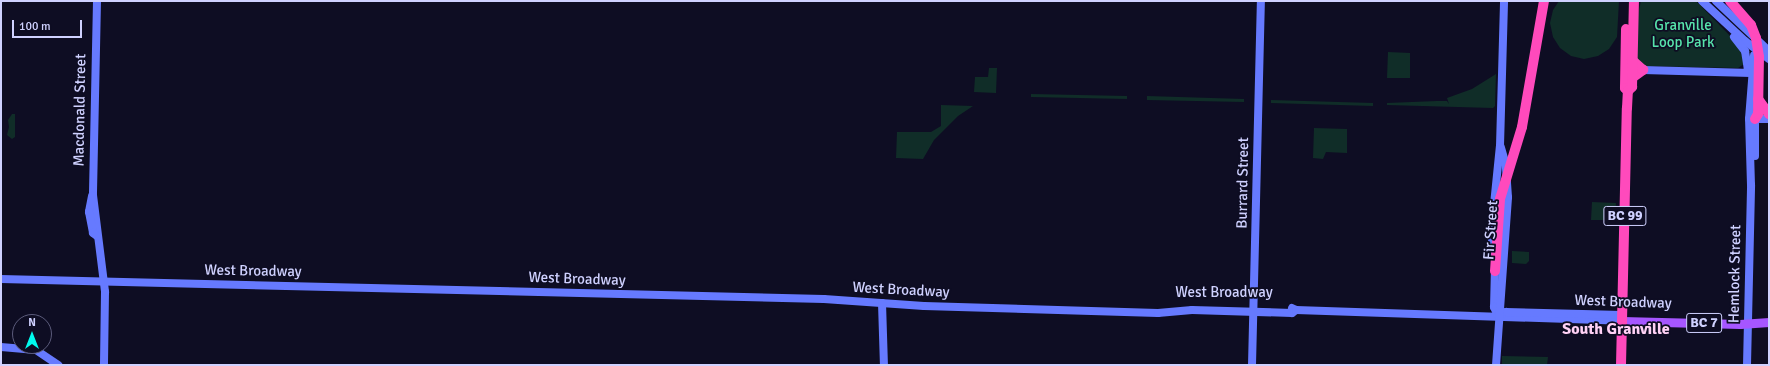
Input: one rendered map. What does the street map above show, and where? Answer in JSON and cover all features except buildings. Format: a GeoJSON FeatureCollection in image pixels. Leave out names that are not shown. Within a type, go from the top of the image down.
{"type":"FeatureCollection","features":[{"type":"Feature","properties":{"kind":"highway"},"geometry":{"type":"LineString","coordinates":[[1495,271],[1500,199],[1522,127],[1544,1]]}},
{"type":"Feature","properties":{"kind":"highway"},"geometry":{"type":"LineString","coordinates":[[1730,1],[1747,18],[1756,38],[1758,97],[1752,117]]}},
{"type":"Feature","properties":{"kind":"highway","name":"BC 99"},"geometry":{"type":"LineString","coordinates":[[1621,365],[1628,91],[1632,87],[1631,2]]}},
{"type":"Feature","properties":{"kind":"highway","name":"BC 99"},"geometry":{"type":"LineString","coordinates":[[1628,91],[1624,88],[1631,2]]}},
{"type":"Feature","properties":{"kind":"highway"},"geometry":{"type":"LineString","coordinates":[[1632,60],[1643,70],[1632,78]]}},
{"type":"Feature","properties":{"kind":"highway"},"geometry":{"type":"LineString","coordinates":[[1758,97],[1769,114]]}},
{"type":"Feature","properties":{"kind":"main road","name":"Macdonald Street"},"geometry":{"type":"LineString","coordinates":[[97,1],[93,196],[89,212],[93,233],[97,236],[104,281],[104,365]]}},
{"type":"Feature","properties":{"kind":"main road","name":"Burrard Street"},"geometry":{"type":"LineString","coordinates":[[1252,365],[1261,1]]}},
{"type":"Feature","properties":{"kind":"main road","name":"Fir Street"},"geometry":{"type":"LineString","coordinates":[[1498,316],[1494,306],[1495,271],[1492,212],[1500,146],[1504,1]]}},
{"type":"Feature","properties":{"kind":"main road"},"geometry":{"type":"LineString","coordinates":[[1702,1],[1755,49],[1769,59]]}},
{"type":"Feature","properties":{"kind":"main road"},"geometry":{"type":"LineString","coordinates":[[1716,1],[1769,51]]}},
{"type":"Feature","properties":{"kind":"main road"},"geometry":{"type":"LineString","coordinates":[[1715,13],[1722,24],[1743,48],[1748,69],[1751,73]]}},
{"type":"Feature","properties":{"kind":"main road","name":"Hemlock Street"},"geometry":{"type":"LineString","coordinates":[[1747,365],[1751,184],[1754,179],[1751,73],[1754,69],[1755,38]]}},
{"type":"Feature","properties":{"kind":"main road"},"geometry":{"type":"LineString","coordinates":[[1643,70],[1751,73]]}},
{"type":"Feature","properties":{"kind":"main road"},"geometry":{"type":"LineString","coordinates":[[1752,117],[1769,119]]}},
{"type":"Feature","properties":{"kind":"main road","name":"Fir Street"},"geometry":{"type":"LineString","coordinates":[[1496,365],[1498,316],[1501,307],[1508,197],[1506,165],[1500,146]]}},
{"type":"Feature","properties":{"kind":"main road","name":"West Broadway"},"geometry":{"type":"LineString","coordinates":[[1,279],[824,299],[883,303],[1152,311],[1192,305],[1292,313],[1296,310],[1498,316],[1506,312],[1622,318],[1742,319],[1748,322],[1769,322]]}},
{"type":"Feature","properties":{"kind":"main road"},"geometry":{"type":"LineString","coordinates":[[883,303],[884,365]]}},
{"type":"Feature","properties":{"kind":"main road"},"geometry":{"type":"LineString","coordinates":[[1,347],[36,350],[58,365]]}},
{"type":"Feature","properties":{"kind":"green space"},"geometry":{"type":"Polygon","coordinates":[[[1559,1],[1619,1],[1617,37],[1609,49],[1598,56],[1584,59],[1571,56],[1560,48],[1553,37],[1550,23],[1553,10],[1559,1]]]}},
{"type":"Feature","properties":{"kind":"green space","name":"Granville Loop Park"},"geometry":{"type":"Polygon","coordinates":[[[1641,1],[1696,1],[1739,45],[1744,64],[1738,68],[1644,66],[1636,59],[1637,18],[1641,1]]]}},
{"type":"Feature","properties":{"kind":"green space"},"geometry":{"type":"Polygon","coordinates":[[[1388,52],[1410,53],[1410,78],[1387,78],[1388,52]]]}},
{"type":"Feature","properties":{"kind":"green space"},"geometry":{"type":"Polygon","coordinates":[[[989,68],[997,68],[996,93],[974,92],[975,77],[988,77],[989,68]]]}},
{"type":"Feature","properties":{"kind":"green space"},"geometry":{"type":"Polygon","coordinates":[[[1496,74],[1495,106],[1493,108],[1387,105],[1387,103],[1437,101],[1447,101],[1449,104],[1447,98],[1472,89],[1496,74]]]}},
{"type":"Feature","properties":{"kind":"green space"},"geometry":{"type":"Polygon","coordinates":[[[1031,94],[1127,96],[1127,99],[1031,97],[1031,94]]]}},
{"type":"Feature","properties":{"kind":"green space"},"geometry":{"type":"Polygon","coordinates":[[[1147,96],[1244,99],[1244,102],[1147,100],[1147,96]]]}},
{"type":"Feature","properties":{"kind":"green space"},"geometry":{"type":"Polygon","coordinates":[[[1271,100],[1373,103],[1373,106],[1271,103],[1271,100]]]}},
{"type":"Feature","properties":{"kind":"green space"},"geometry":{"type":"Polygon","coordinates":[[[941,105],[973,106],[958,116],[934,140],[923,159],[896,158],[897,132],[931,132],[941,126],[941,105]]]}},
{"type":"Feature","properties":{"kind":"green space"},"geometry":{"type":"Polygon","coordinates":[[[12,114],[15,114],[15,137],[12,139],[7,135],[9,127],[8,120],[12,114]]]}},
{"type":"Feature","properties":{"kind":"green space"},"geometry":{"type":"Polygon","coordinates":[[[1314,128],[1347,129],[1347,153],[1326,152],[1323,159],[1313,158],[1314,128]]]}},
{"type":"Feature","properties":{"kind":"green space"},"geometry":{"type":"Polygon","coordinates":[[[1592,202],[1616,203],[1615,220],[1591,220],[1592,202]]]}},
{"type":"Feature","properties":{"kind":"green space"},"geometry":{"type":"Polygon","coordinates":[[[1512,251],[1529,252],[1529,261],[1526,264],[1512,263],[1512,251]]]}},
{"type":"Feature","properties":{"kind":"green space"},"geometry":{"type":"Polygon","coordinates":[[[1502,356],[1548,357],[1547,365],[1502,365],[1502,356]]]}},
{"type":"Feature","properties":{"kind":"district","name":"South Granville"},"geometry":{"type":"Point","coordinates":[1616,329]}}]}
